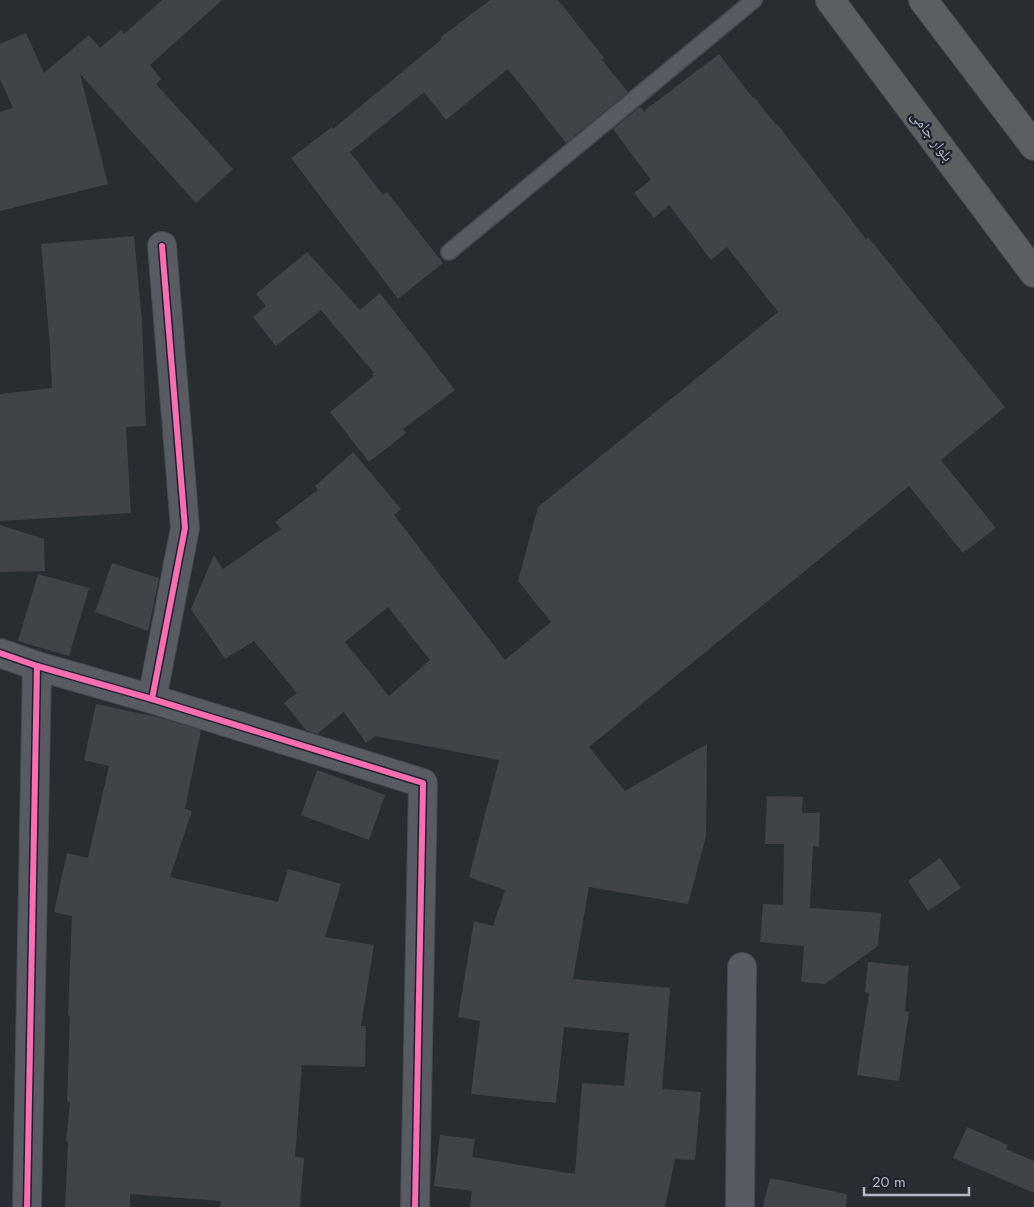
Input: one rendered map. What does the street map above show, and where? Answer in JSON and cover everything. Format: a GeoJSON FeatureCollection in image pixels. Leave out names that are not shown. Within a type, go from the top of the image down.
{"type":"FeatureCollection","features":[{"type":"Feature","properties":{"kind":"highway","name":"بلوار جامی"},"geometry":{"type":"LineString","coordinates":[[830,0],[1034,273]]}},
{"type":"Feature","properties":{"kind":"highway"},"geometry":{"type":"LineString","coordinates":[[923,0],[1034,146]]}},
{"type":"Feature","properties":{"kind":"street"},"geometry":{"type":"LineString","coordinates":[[152,699],[185,528],[162,246]]}},
{"type":"Feature","properties":{"kind":"street"},"geometry":{"type":"LineString","coordinates":[[0,653],[423,784],[415,1207]]}},
{"type":"Feature","properties":{"kind":"street"},"geometry":{"type":"LineString","coordinates":[[27,1207],[37,666]]}},
{"type":"Feature","properties":{"kind":"street"},"geometry":{"type":"LineString","coordinates":[[740,1207],[742,967]]}},
{"type":"Feature","properties":{"kind":"lane"},"geometry":{"type":"LineString","coordinates":[[449,252],[754,0]]}},
{"type":"Feature","properties":{"kind":"building"},"geometry":{"type":"Polygon","coordinates":[[[162,0],[222,0],[150,65],[161,79],[156,84],[233,169],[196,203],[80,74],[108,184],[0,211],[0,112],[13,108],[0,79],[0,44],[26,33],[44,73],[89,35],[100,48],[121,30],[124,34],[162,0]]]}},
{"type":"Feature","properties":{"kind":"building"},"geometry":{"type":"Polygon","coordinates":[[[490,0],[558,0],[628,92],[566,143],[508,69],[446,120],[424,92],[350,152],[383,195],[387,192],[443,263],[398,299],[291,158],[332,127],[333,129],[442,39],[441,37],[490,0]]]}},
{"type":"Feature","properties":{"kind":"building"},"geometry":{"type":"Polygon","coordinates":[[[719,54],[753,98],[777,124],[866,239],[868,237],[1005,407],[941,460],[996,528],[963,553],[909,486],[589,747],[625,791],[707,744],[706,836],[688,904],[589,887],[573,979],[670,988],[662,1089],[701,1092],[695,1160],[675,1159],[665,1207],[470,1207],[472,1191],[434,1186],[440,1135],[475,1139],[472,1157],[575,1174],[582,1083],[624,1086],[629,1033],[564,1027],[556,1103],[471,1094],[480,1021],[458,1017],[474,921],[493,926],[505,890],[469,877],[499,760],[375,736],[366,743],[344,712],[317,734],[306,730],[284,703],[297,693],[254,641],[225,659],[191,609],[214,555],[223,569],[281,529],[275,522],[318,490],[315,486],[353,452],[401,509],[394,515],[505,660],[551,622],[518,581],[538,507],[778,312],[727,247],[711,260],[669,205],[654,218],[634,193],[651,180],[613,129],[640,107],[644,111],[719,54]],[[388,607],[345,642],[389,696],[430,660],[388,607]]]}},
{"type":"Feature","properties":{"kind":"building"},"geometry":{"type":"Polygon","coordinates":[[[134,236],[142,322],[146,426],[126,427],[131,513],[0,521],[0,394],[52,388],[41,244],[134,236]]]}},
{"type":"Feature","properties":{"kind":"building"},"geometry":{"type":"Polygon","coordinates":[[[307,252],[360,310],[380,293],[455,390],[403,429],[406,433],[369,462],[330,412],[374,376],[372,374],[374,373],[321,310],[276,346],[253,317],[266,306],[256,294],[307,252]]]}},
{"type":"Feature","properties":{"kind":"building"},"geometry":{"type":"Polygon","coordinates":[[[0,525],[44,539],[45,571],[0,572],[0,525]]]}},
{"type":"Feature","properties":{"kind":"building"},"geometry":{"type":"Polygon","coordinates":[[[112,563],[159,578],[148,631],[95,612],[112,563]]]}},
{"type":"Feature","properties":{"kind":"building"},"geometry":{"type":"Polygon","coordinates":[[[38,574],[89,588],[69,656],[18,641],[38,574]]]}},
{"type":"Feature","properties":{"kind":"building"},"geometry":{"type":"Polygon","coordinates":[[[96,704],[157,717],[201,730],[185,809],[192,811],[170,877],[278,902],[288,869],[341,884],[325,937],[374,945],[361,1026],[366,1026],[365,1067],[302,1065],[295,1157],[304,1158],[300,1207],[220,1207],[221,1201],[130,1194],[130,1207],[65,1207],[68,1142],[66,1142],[70,1102],[67,1101],[72,916],[54,912],[67,853],[88,858],[109,766],[84,760],[96,704]]]}},
{"type":"Feature","properties":{"kind":"building"},"geometry":{"type":"Polygon","coordinates":[[[317,770],[385,795],[369,840],[301,815],[317,770]]]}},
{"type":"Feature","properties":{"kind":"building"},"geometry":{"type":"Polygon","coordinates":[[[767,796],[803,797],[802,813],[820,813],[819,847],[813,846],[810,908],[881,913],[878,946],[825,984],[801,982],[804,946],[760,942],[763,904],[783,905],[784,844],[765,844],[767,796]]]}},
{"type":"Feature","properties":{"kind":"building"},"geometry":{"type":"Polygon","coordinates":[[[940,858],[961,888],[928,911],[908,881],[940,858]]]}},
{"type":"Feature","properties":{"kind":"building"},"geometry":{"type":"Polygon","coordinates":[[[868,962],[909,966],[905,1011],[909,1012],[899,1081],[857,1075],[869,993],[865,992],[868,962]]]}},
{"type":"Feature","properties":{"kind":"building"},"geometry":{"type":"Polygon","coordinates":[[[967,1127],[1008,1145],[1006,1149],[1034,1161],[1034,1193],[953,1158],[967,1127]]]}},
{"type":"Feature","properties":{"kind":"building"},"geometry":{"type":"Polygon","coordinates":[[[770,1178],[847,1194],[846,1207],[763,1207],[770,1178]]]}},
{"type":"Feature","properties":{"kind":"cycle path"},"geometry":{"type":"LineString","coordinates":[[152,699],[185,528],[162,246]]}},
{"type":"Feature","properties":{"kind":"cycle path"},"geometry":{"type":"LineString","coordinates":[[0,653],[37,666],[152,699],[423,783],[415,1207]]}},
{"type":"Feature","properties":{"kind":"cycle path"},"geometry":{"type":"LineString","coordinates":[[27,1207],[37,666]]}}]}
